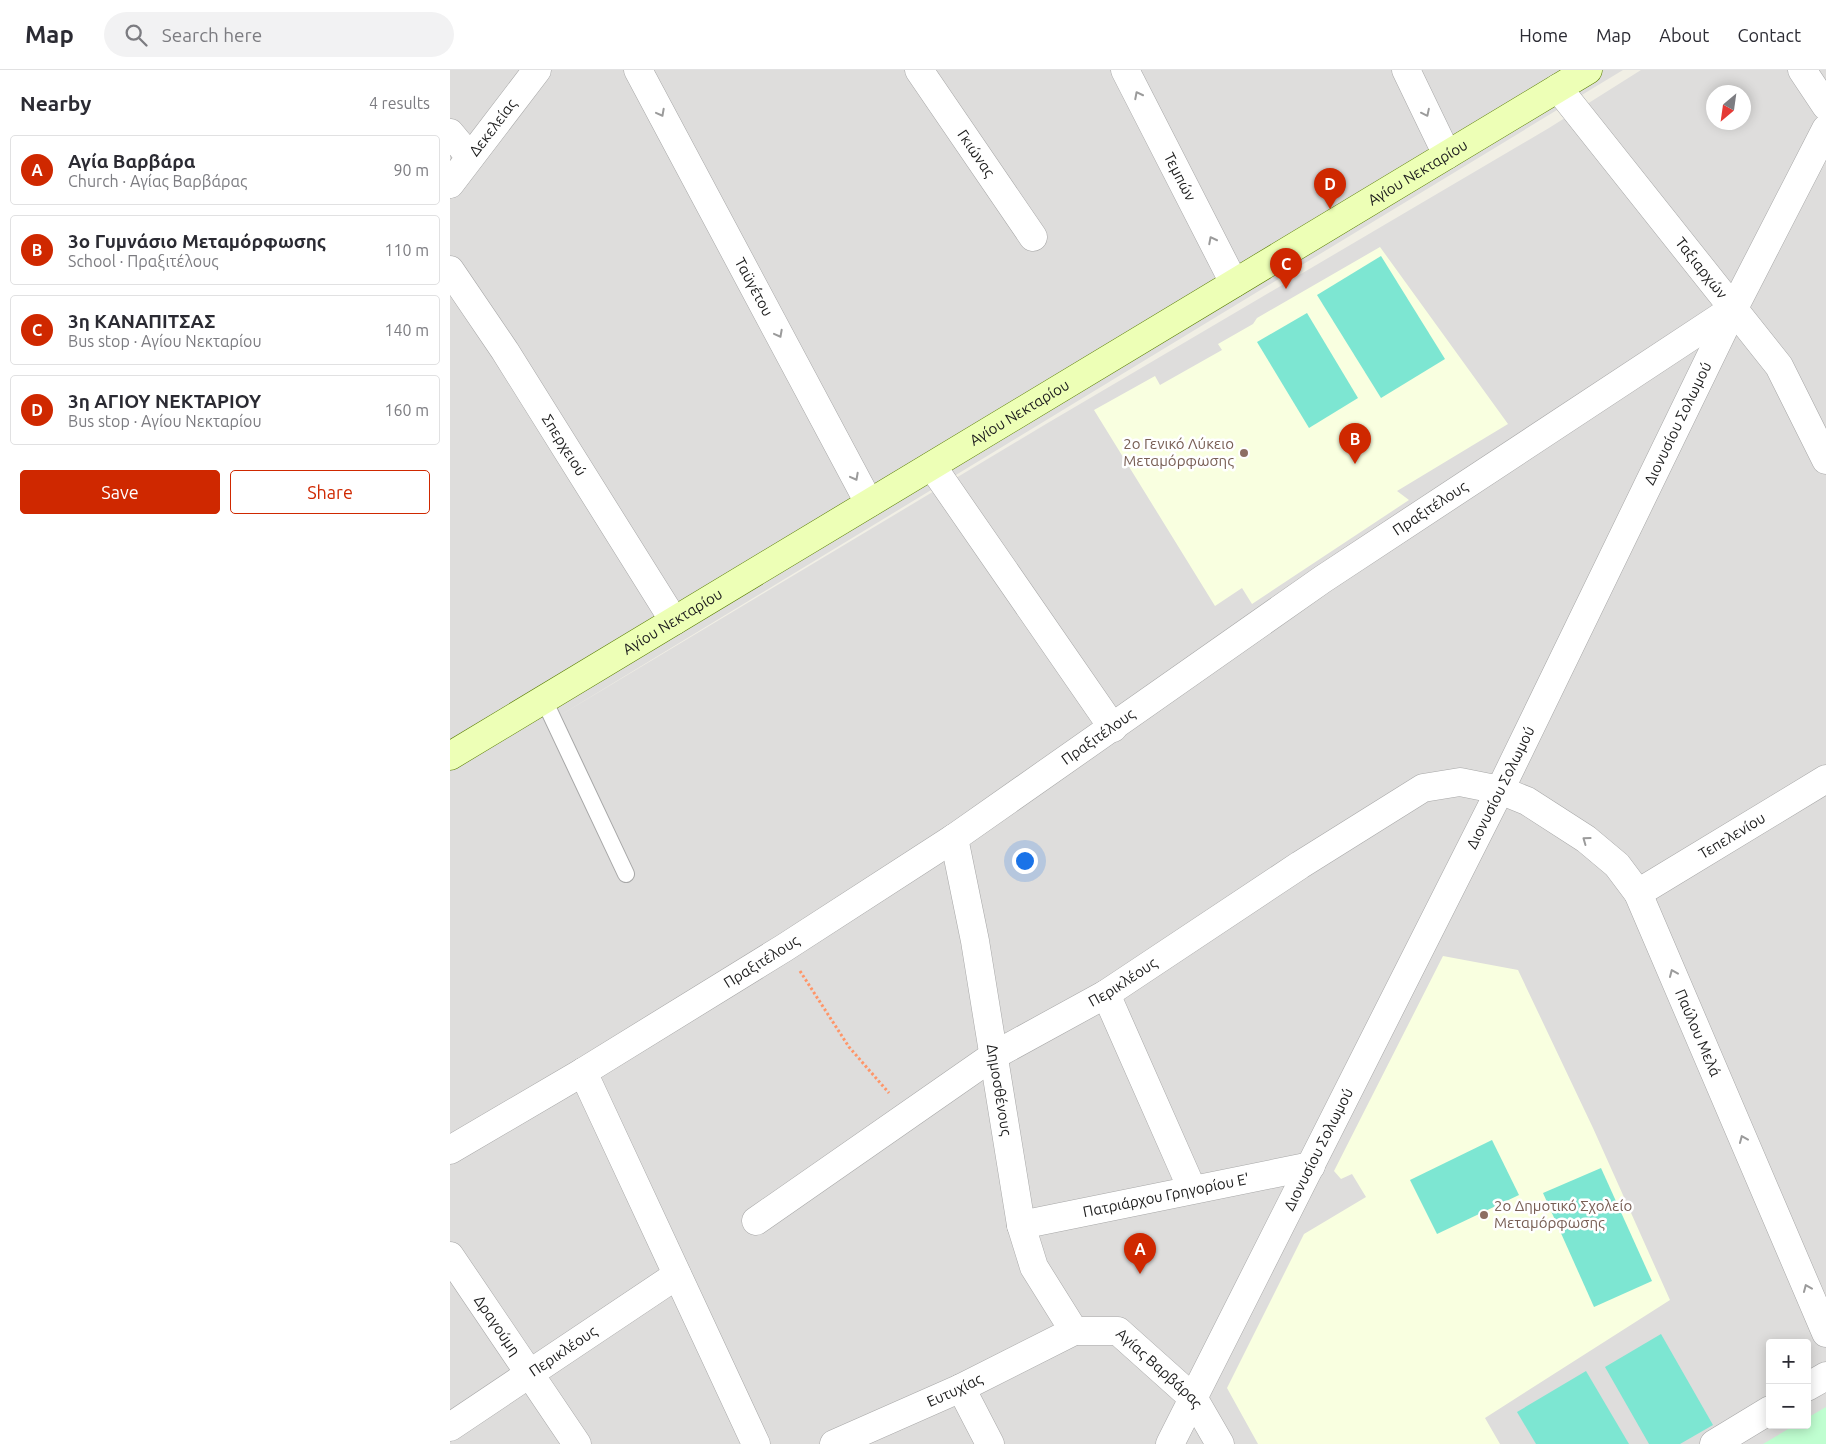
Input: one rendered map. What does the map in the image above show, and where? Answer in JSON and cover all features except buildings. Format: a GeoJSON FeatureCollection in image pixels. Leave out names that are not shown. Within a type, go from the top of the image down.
{"type":"FeatureCollection","features":[{"type":"Feature","properties":{"kind":"street","name":"Δεκελείας"},"geometry":{"type":"LineString","coordinates":[[450,184],[537,70]]}},
{"type":"Feature","properties":{"kind":"street","name":"Ταϋγέτου"},"geometry":{"type":"LineString","coordinates":[[638,70],[869,503]]}},
{"type":"Feature","properties":{"kind":"street","name":"Γκιώνας"},"geometry":{"type":"LineString","coordinates":[[919,70],[1033,237]]}},
{"type":"Feature","properties":{"kind":"street","name":"Τεμπών"},"geometry":{"type":"LineString","coordinates":[[1125,70],[1234,283]]}},
{"type":"Feature","properties":{"kind":"street"},"geometry":{"type":"LineString","coordinates":[[1406,70],[1447,155]]}},
{"type":"Feature","properties":{"kind":"street","name":"Αγίου Νεκταρίου"},"geometry":{"type":"LineString","coordinates":[[451,751],[544,700],[1588,70]]}},
{"type":"Feature","properties":{"kind":"street"},"geometry":{"type":"LineString","coordinates":[[1802,70],[1826,106]]}},
{"type":"Feature","properties":{"kind":"street","name":"Ταξιαρχών"},"geometry":{"type":"LineString","coordinates":[[1558,88],[1779,366],[1826,460]]}},
{"type":"Feature","properties":{"kind":"street","name":"Διονυσίου Σολωμού"},"geometry":{"type":"LineString","coordinates":[[1170,1444],[1500,790],[1734,308],[1826,129]]}},
{"type":"Feature","properties":{"kind":"street"},"geometry":{"type":"LineString","coordinates":[[450,133],[470,158]]}},
{"type":"Feature","properties":{"kind":"street","name":"Σπερχειού"},"geometry":{"type":"LineString","coordinates":[[450,270],[510,360],[674,621]]}},
{"type":"Feature","properties":{"kind":"street","name":"Πραξιτέλους"},"geometry":{"type":"LineString","coordinates":[[450,1150],[583,1072],[784,948],[954,838],[1323,579],[1734,308]]}},
{"type":"Feature","properties":{"kind":"street"},"geometry":{"type":"LineString","coordinates":[[932,466],[1113,728]]}},
{"type":"Feature","properties":{"kind":"street","name":"Τεπελενίου"},"geometry":{"type":"LineString","coordinates":[[1638,892],[1826,779]]}},
{"type":"Feature","properties":{"kind":"street","name":"Περικλέους"},"geometry":{"type":"LineString","coordinates":[[756,1221],[909,1117],[993,1056],[1106,994],[1300,865],[1424,788],[1460,782],[1500,790]]}},
{"type":"Feature","properties":{"kind":"street","name":"Παύλου Μελά"},"geometry":{"type":"LineString","coordinates":[[1500,790],[1527,801],[1586,839],[1618,865],[1638,892],[1826,1333]]}},
{"type":"Feature","properties":{"kind":"street","name":"Δημοσθένους"},"geometry":{"type":"LineString","coordinates":[[954,838],[975,941],[1021,1225],[1034,1267],[1074,1331]]}},
{"type":"Feature","properties":{"kind":"street"},"geometry":{"type":"LineString","coordinates":[[1106,994],[1192,1189]]}},
{"type":"Feature","properties":{"kind":"street"},"geometry":{"type":"LineString","coordinates":[[583,1072],[756,1444]]}},
{"type":"Feature","properties":{"kind":"street","name":"Πατριάρχου Γρηγορίου Ε'"},"geometry":{"type":"LineString","coordinates":[[1021,1225],[1311,1166]]}},
{"type":"Feature","properties":{"kind":"street","name":"Δραγούμη"},"geometry":{"type":"LineString","coordinates":[[450,1256],[577,1444]]}},
{"type":"Feature","properties":{"kind":"street","name":"Περικλέους"},"geometry":{"type":"LineString","coordinates":[[450,1427],[529,1372],[677,1275]]}},
{"type":"Feature","properties":{"kind":"street","name":"Αγίας Βαρβάρας"},"geometry":{"type":"LineString","coordinates":[[1074,1331],[1118,1331],[1194,1398],[1220,1444]]}},
{"type":"Feature","properties":{"kind":"street","name":"Ευτυχίας"},"geometry":{"type":"LineString","coordinates":[[834,1444],[960,1388],[1074,1331]]}},
{"type":"Feature","properties":{"kind":"street"},"geometry":{"type":"LineString","coordinates":[[1811,1385],[1826,1376]]}},
{"type":"Feature","properties":{"kind":"street"},"geometry":{"type":"LineString","coordinates":[[960,1388],[990,1444]]}},
{"type":"Feature","properties":{"kind":"street"},"geometry":{"type":"LineString","coordinates":[[1714,1444],[1766,1412]]}},
{"type":"Feature","properties":{"kind":"lane"},"geometry":{"type":"LineString","coordinates":[[544,700],[626,874]]}},
{"type":"Feature","properties":{"kind":"path"},"geometry":{"type":"LineString","coordinates":[[784,948],[848,1046],[909,1117]]}},
{"type":"Feature","properties":{"kind":"shaded area"},"geometry":{"type":"Polygon","coordinates":[[[450,70],[1623,70],[554,719],[1046,424],[1549,128],[1641,70],[1826,70],[1826,1444],[450,1444],[450,70]]]}},
{"type":"Feature","properties":{"kind":"shaded area"},"geometry":{"type":"Polygon","coordinates":[[[1380,247],[1508,424],[1397,491],[1409,500],[1252,604],[1242,588],[1215,606],[1094,410],[1155,376],[1160,385],[1222,350],[1218,344],[1253,324],[1257,318],[1380,247]]]}},
{"type":"Feature","properties":{"kind":"shaded area"},"geometry":{"type":"Polygon","coordinates":[[[1381,256],[1445,359],[1381,398],[1317,295],[1381,256]]]}},
{"type":"Feature","properties":{"kind":"shaded area"},"geometry":{"type":"Polygon","coordinates":[[[1307,313],[1358,398],[1309,428],[1257,342],[1307,313]]]}},
{"type":"Feature","properties":{"kind":"shaded area","name":"2ο Δημοτικό Σχολείο Μεταμόρφωσης"},"geometry":{"type":"Polygon","coordinates":[[[1443,956],[1518,970],[1593,1128],[1670,1300],[1485,1418],[1500,1444],[1258,1444],[1227,1388],[1304,1234],[1366,1197],[1352,1174],[1341,1179],[1334,1171],[1443,956]]]}},
{"type":"Feature","properties":{"kind":"shaded area"},"geometry":{"type":"Polygon","coordinates":[[[1492,1140],[1519,1195],[1437,1234],[1410,1180],[1492,1140]]]}},
{"type":"Feature","properties":{"kind":"shaded area"},"geometry":{"type":"Polygon","coordinates":[[[1601,1168],[1652,1281],[1594,1307],[1543,1193],[1601,1168]]]}},
{"type":"Feature","properties":{"kind":"shaded area"},"geometry":{"type":"Polygon","coordinates":[[[1661,1334],[1713,1425],[1680,1444],[1649,1444],[1605,1367],[1661,1334]]]}},
{"type":"Feature","properties":{"kind":"shaded area"},"geometry":{"type":"Polygon","coordinates":[[[1586,1371],[1629,1444],[1536,1444],[1517,1412],[1586,1371]]]}},
{"type":"Feature","properties":{"kind":"green space"},"geometry":{"type":"Polygon","coordinates":[[[1826,1407],[1826,1444],[1763,1444],[1788,1429],[1811,1429],[1811,1416],[1826,1407]]]}},
{"type":"Feature","properties":{"kind":"place","name":"3η ΑΓΙΟΥ ΝΕΚΤΑΡΙΟΥ"},"geometry":{"type":"Point","coordinates":[1330,209]}},
{"type":"Feature","properties":{"kind":"place","name":"3η ΚΑΝΑΠΙΤΣΑΣ"},"geometry":{"type":"Point","coordinates":[1286,289]}},
{"type":"Feature","properties":{"kind":"place","name":"2ο Γενικό Λύκειο Μεταμόρφωσης"},"geometry":{"type":"Point","coordinates":[1244,453]}},
{"type":"Feature","properties":{"kind":"place","name":"3ο Γυμνάσιο Μεταμόρφωσης"},"geometry":{"type":"Point","coordinates":[1355,464]}},
{"type":"Feature","properties":{"kind":"place","name":"2ο Δημοτικό Σχολείο Μεταμόρφωσης"},"geometry":{"type":"Point","coordinates":[1484,1215]}},
{"type":"Feature","properties":{"kind":"place","name":"Αγία Βαρβάρα"},"geometry":{"type":"Point","coordinates":[1140,1274]}}]}
